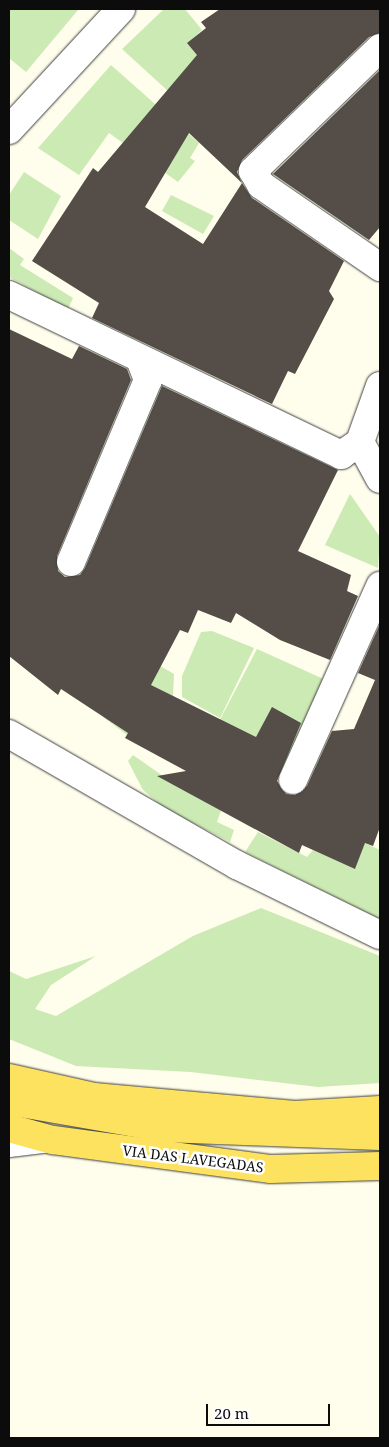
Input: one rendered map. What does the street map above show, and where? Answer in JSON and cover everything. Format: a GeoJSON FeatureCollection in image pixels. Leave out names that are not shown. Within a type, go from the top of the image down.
{"type":"FeatureCollection","features":[{"type":"Feature","properties":{"kind":"main road"},"geometry":{"type":"LineString","coordinates":[[9,1078],[94,1097],[295,1115],[380,1110]]}},
{"type":"Feature","properties":{"kind":"main road"},"geometry":{"type":"LineString","coordinates":[[9,1101],[163,1128],[380,1136]]}},
{"type":"Feature","properties":{"kind":"main road","name":"VIA DAS LAVEGADAS"},"geometry":{"type":"LineString","coordinates":[[9,1128],[53,1140],[271,1169],[380,1166]]}},
{"type":"Feature","properties":{"kind":"street"},"geometry":{"type":"LineString","coordinates":[[9,130],[110,12]]}},
{"type":"Feature","properties":{"kind":"street"},"geometry":{"type":"LineString","coordinates":[[380,48],[253,171],[261,185],[380,267]]}},
{"type":"Feature","properties":{"kind":"street"},"geometry":{"type":"LineString","coordinates":[[9,295],[341,455],[360,442],[380,386]]}},
{"type":"Feature","properties":{"kind":"street"},"geometry":{"type":"LineString","coordinates":[[71,562],[148,380],[140,359]]}},
{"type":"Feature","properties":{"kind":"street"},"geometry":{"type":"LineString","coordinates":[[360,442],[380,479]]}},
{"type":"Feature","properties":{"kind":"street"},"geometry":{"type":"LineString","coordinates":[[293,780],[380,586]]}},
{"type":"Feature","properties":{"kind":"street"},"geometry":{"type":"LineString","coordinates":[[9,734],[237,865],[380,935]]}},
{"type":"Feature","properties":{"kind":"lane"},"geometry":{"type":"LineString","coordinates":[[9,1146],[53,1140]]}},
{"type":"Feature","properties":{"kind":"green space"},"geometry":{"type":"Polygon","coordinates":[[[9,9],[78,10],[26,72],[9,58],[9,9]]]}},
{"type":"Feature","properties":{"kind":"green space"},"geometry":{"type":"Polygon","coordinates":[[[164,9],[185,9],[202,30],[188,43],[223,88],[168,91],[122,49],[164,9]]]}},
{"type":"Feature","properties":{"kind":"green space"},"geometry":{"type":"Polygon","coordinates":[[[111,65],[199,143],[190,158],[195,161],[178,182],[109,133],[79,175],[38,148],[111,65]]]}},
{"type":"Feature","properties":{"kind":"green space"},"geometry":{"type":"Polygon","coordinates":[[[24,172],[61,196],[38,239],[9,220],[9,195],[24,172]]]}},
{"type":"Feature","properties":{"kind":"green space"},"geometry":{"type":"Polygon","coordinates":[[[171,195],[214,216],[203,234],[162,211],[171,195]]]}},
{"type":"Feature","properties":{"kind":"green space"},"geometry":{"type":"Polygon","coordinates":[[[9,248],[24,259],[20,265],[73,298],[68,309],[9,277],[9,248]]]}},
{"type":"Feature","properties":{"kind":"green space"},"geometry":{"type":"Polygon","coordinates":[[[350,494],[380,537],[378,568],[325,545],[350,494]]]}},
{"type":"Feature","properties":{"kind":"green space"},"geometry":{"type":"Polygon","coordinates":[[[212,631],[254,648],[220,718],[182,697],[182,676],[201,632],[212,631]]]}},
{"type":"Feature","properties":{"kind":"green space"},"geometry":{"type":"Polygon","coordinates":[[[257,649],[328,681],[287,772],[269,764],[224,802],[217,822],[234,830],[230,842],[164,808],[143,790],[128,761],[133,755],[183,790],[257,649]]]}},
{"type":"Feature","properties":{"kind":"green space"},"geometry":{"type":"Polygon","coordinates":[[[136,652],[174,674],[173,696],[151,685],[127,735],[103,717],[136,652]]]}},
{"type":"Feature","properties":{"kind":"green space"},"geometry":{"type":"Polygon","coordinates":[[[258,832],[307,857],[313,850],[355,868],[365,843],[380,850],[380,919],[245,852],[258,832]]]}},
{"type":"Feature","properties":{"kind":"green space"},"geometry":{"type":"Polygon","coordinates":[[[261,908],[380,956],[380,1083],[318,1087],[191,1072],[76,1066],[9,1039],[9,971],[26,979],[96,956],[51,985],[35,1009],[56,1016],[193,936],[261,908]]]}},
{"type":"Feature","properties":{"kind":"building"},"geometry":{"type":"Polygon","coordinates":[[[220,9],[380,9],[380,33],[369,37],[242,160],[237,172],[252,198],[344,261],[329,291],[334,299],[295,374],[288,371],[272,404],[92,318],[99,303],[32,261],[93,168],[98,172],[197,55],[187,43],[206,28],[201,22],[220,9]],[[189,133],[145,207],[203,244],[242,183],[189,133]]]}},
{"type":"Feature","properties":{"kind":"building"},"geometry":{"type":"Polygon","coordinates":[[[380,70],[380,227],[369,240],[273,174],[380,70]]]}},
{"type":"Feature","properties":{"kind":"building"},"geometry":{"type":"Polygon","coordinates":[[[9,329],[72,359],[79,346],[127,369],[131,380],[57,556],[58,571],[65,577],[80,575],[85,568],[162,386],[338,470],[298,551],[351,575],[347,591],[358,596],[330,660],[280,640],[236,613],[231,623],[198,610],[188,633],[180,630],[151,685],[256,737],[272,707],[301,723],[277,781],[286,794],[295,795],[307,786],[332,731],[354,729],[375,680],[358,673],[380,624],[380,827],[373,846],[365,843],[355,869],[302,845],[299,853],[157,776],[186,771],[125,738],[128,733],[61,689],[58,695],[9,656],[9,329]]]}}]}
